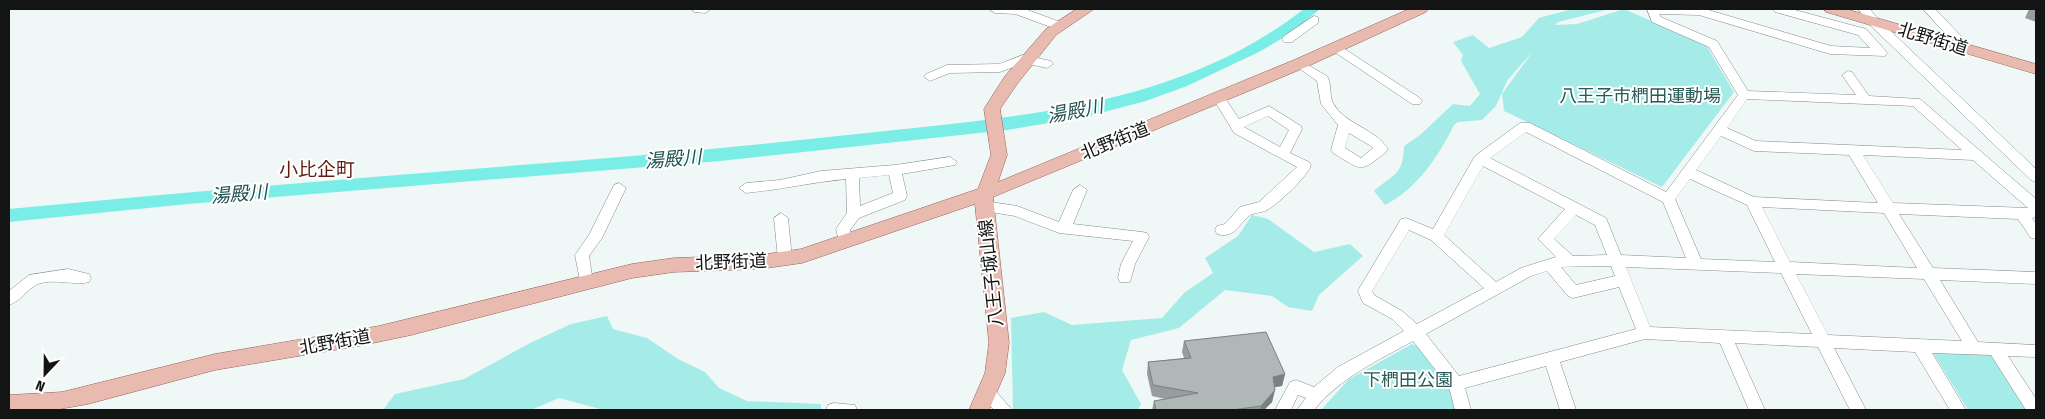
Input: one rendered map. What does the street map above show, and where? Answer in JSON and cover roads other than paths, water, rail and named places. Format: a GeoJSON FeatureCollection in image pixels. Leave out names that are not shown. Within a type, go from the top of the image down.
{"type":"FeatureCollection","features":[{"type":"Feature","properties":{"kind":"main road"},"geometry":{"type":"LineString","coordinates":[[1028,59],[1059,26],[1087,9]]}},
{"type":"Feature","properties":{"kind":"main road","name":"北野街道"},"geometry":{"type":"LineString","coordinates":[[9,404],[55,406],[216,361],[379,334],[586,282],[668,265],[785,259],[845,241],[921,213],[983,200],[1337,48],[1419,9]]}},
{"type":"Feature","properties":{"kind":"main road","name":"北野街道"},"geometry":{"type":"LineString","coordinates":[[1831,9],[1869,15],[1960,47],[2036,69]]}},
{"type":"Feature","properties":{"kind":"main road","name":"八王子城山線"},"geometry":{"type":"LineString","coordinates":[[979,410],[988,394],[995,373],[999,343],[983,200],[998,159],[999,150],[991,115],[998,98],[1028,59]]}},
{"type":"Feature","properties":{"kind":"street"},"geometry":{"type":"LineString","coordinates":[[698,9],[705,9]]}},
{"type":"Feature","properties":{"kind":"street"},"geometry":{"type":"LineString","coordinates":[[991,22],[1000,9],[1028,13],[1059,26]]}},
{"type":"Feature","properties":{"kind":"street"},"geometry":{"type":"LineString","coordinates":[[1744,96],[1713,44],[1656,19],[1652,10],[1700,11],[1830,50],[1881,53],[1862,32],[1779,9]]}},
{"type":"Feature","properties":{"kind":"street"},"geometry":{"type":"LineString","coordinates":[[1929,9],[1959,42],[1960,47]]}},
{"type":"Feature","properties":{"kind":"street"},"geometry":{"type":"LineString","coordinates":[[1869,15],[2036,177]]}},
{"type":"Feature","properties":{"kind":"street"},"geometry":{"type":"LineString","coordinates":[[1869,15],[1876,29],[1900,55],[2036,186]]}},
{"type":"Feature","properties":{"kind":"street"},"geometry":{"type":"LineString","coordinates":[[1288,39],[1314,20]]}},
{"type":"Feature","properties":{"kind":"street"},"geometry":{"type":"LineString","coordinates":[[1337,48],[1416,101]]}},
{"type":"Feature","properties":{"kind":"street"},"geometry":{"type":"LineString","coordinates":[[930,77],[947,69],[976,66],[1000,68],[1018,60],[1028,59],[1046,64]]}},
{"type":"Feature","properties":{"kind":"street"},"geometry":{"type":"LineString","coordinates":[[1299,64],[1323,79],[1327,104],[1346,124]]}},
{"type":"Feature","properties":{"kind":"street"},"geometry":{"type":"LineString","coordinates":[[1848,75],[1865,99]]}},
{"type":"Feature","properties":{"kind":"street"},"geometry":{"type":"LineString","coordinates":[[1744,96],[1916,102],[2036,207]]}},
{"type":"Feature","properties":{"kind":"street"},"geometry":{"type":"LineString","coordinates":[[1668,199],[1744,96]]}},
{"type":"Feature","properties":{"kind":"street"},"geometry":{"type":"LineString","coordinates":[[1219,98],[1235,126],[1256,141],[1304,165],[1303,170],[1264,206],[1245,211],[1229,229],[1222,230]]}},
{"type":"Feature","properties":{"kind":"street"},"geometry":{"type":"LineString","coordinates":[[1235,126],[1269,110],[1296,129],[1283,154]]}},
{"type":"Feature","properties":{"kind":"street"},"geometry":{"type":"LineString","coordinates":[[1436,236],[1480,159],[1525,126],[1668,199],[1696,264]]}},
{"type":"Feature","properties":{"kind":"street"},"geometry":{"type":"LineString","coordinates":[[1719,130],[1754,146],[1975,155]]}},
{"type":"Feature","properties":{"kind":"street"},"geometry":{"type":"LineString","coordinates":[[1852,150],[1974,348]]}},
{"type":"Feature","properties":{"kind":"street"},"geometry":{"type":"LineString","coordinates":[[1480,159],[1601,222],[1645,333]]}},
{"type":"Feature","properties":{"kind":"street"},"geometry":{"type":"LineString","coordinates":[[746,188],[780,185],[821,176],[895,170],[950,162]]}},
{"type":"Feature","properties":{"kind":"street"},"geometry":{"type":"LineString","coordinates":[[845,241],[843,229],[854,214],[900,196],[895,170]]}},
{"type":"Feature","properties":{"kind":"street"},"geometry":{"type":"LineString","coordinates":[[1688,172],[1752,202],[2022,214],[2036,212]]}},
{"type":"Feature","properties":{"kind":"street"},"geometry":{"type":"LineString","coordinates":[[852,173],[854,214]]}},
{"type":"Feature","properties":{"kind":"street"},"geometry":{"type":"LineString","coordinates":[[586,282],[582,255],[596,238],[619,188]]}},
{"type":"Feature","properties":{"kind":"street"},"geometry":{"type":"LineString","coordinates":[[1064,228],[1080,190]]}},
{"type":"Feature","properties":{"kind":"street"},"geometry":{"type":"LineString","coordinates":[[983,200],[1064,228],[1100,231],[1142,238],[1128,264],[1125,278]]}},
{"type":"Feature","properties":{"kind":"street"},"geometry":{"type":"LineString","coordinates":[[1752,202],[1858,410]]}},
{"type":"Feature","properties":{"kind":"street"},"geometry":{"type":"LineString","coordinates":[[1568,260],[1545,240],[1575,208]]}},
{"type":"Feature","properties":{"kind":"street"},"geometry":{"type":"LineString","coordinates":[[2022,214],[2036,234]]}},
{"type":"Feature","properties":{"kind":"street"},"geometry":{"type":"LineString","coordinates":[[780,218],[785,259]]}},
{"type":"Feature","properties":{"kind":"street"},"geometry":{"type":"LineString","coordinates":[[1463,410],[1456,384],[1415,332],[1397,315],[1368,298],[1365,291],[1406,223],[1436,236],[1494,289]]}},
{"type":"Feature","properties":{"kind":"street"},"geometry":{"type":"LineString","coordinates":[[1305,410],[1317,394],[1343,372],[1526,272],[1568,260],[1616,260],[2036,278]]}},
{"type":"Feature","properties":{"kind":"street"},"geometry":{"type":"LineString","coordinates":[[1550,264],[1573,292],[1623,280]]}},
{"type":"Feature","properties":{"kind":"street"},"geometry":{"type":"LineString","coordinates":[[10,297],[34,279],[68,275],[84,278]]}},
{"type":"Feature","properties":{"kind":"street"},"geometry":{"type":"LineString","coordinates":[[1456,384],[1645,333],[2036,351]]}},
{"type":"Feature","properties":{"kind":"street"},"geometry":{"type":"LineString","coordinates":[[1725,337],[1757,410]]}},
{"type":"Feature","properties":{"kind":"street"},"geometry":{"type":"LineString","coordinates":[[1920,346],[1958,410]]}},
{"type":"Feature","properties":{"kind":"street"},"geometry":{"type":"LineString","coordinates":[[1995,349],[2035,410]]}},
{"type":"Feature","properties":{"kind":"street"},"geometry":{"type":"LineString","coordinates":[[1550,359],[1568,410]]}},
{"type":"Feature","properties":{"kind":"street"},"geometry":{"type":"LineString","coordinates":[[1283,410],[1293,389],[1296,387],[1317,394]]}},
{"type":"Feature","properties":{"kind":"street"},"geometry":{"type":"LineString","coordinates":[[988,394],[1004,410]]}},
{"type":"Feature","properties":{"kind":"street"},"geometry":{"type":"LineString","coordinates":[[834,410],[849,410]]}},
{"type":"Feature","properties":{"kind":"waterway","name":"湯殿川"},"geometry":{"type":"LineString","coordinates":[[9,216],[188,198],[720,155],[1007,124],[1085,111],[1140,97],[1181,82],[1254,49],[1286,30],[1313,9]]}},
{"type":"Feature","properties":{"kind":"district","name":"小比企町"},"geometry":{"type":"Point","coordinates":[317,169]}},
{"type":"Feature","properties":{"kind":"park label","name":"八王子市椚田運動場"},"geometry":{"type":"Point","coordinates":[1640,96]}},
{"type":"Feature","properties":{"kind":"park label","name":"下椚田公園"},"geometry":{"type":"Point","coordinates":[1408,380]}}]}
